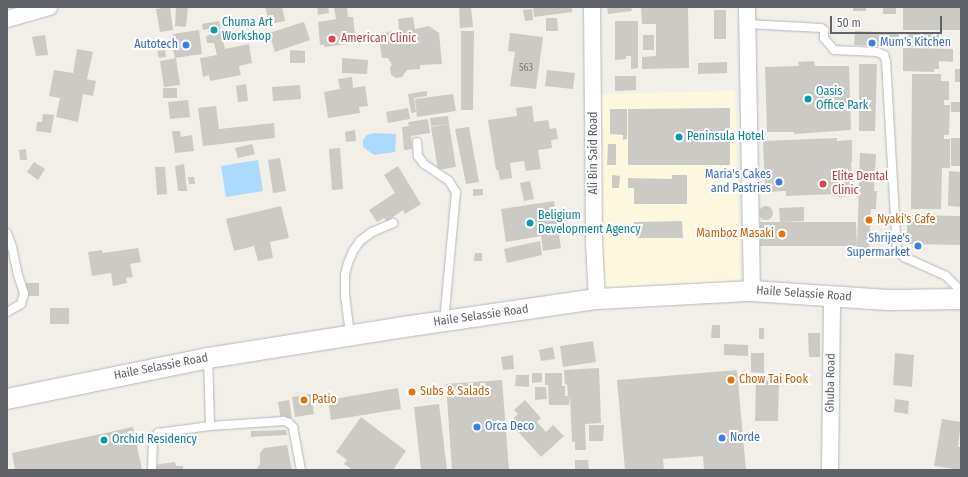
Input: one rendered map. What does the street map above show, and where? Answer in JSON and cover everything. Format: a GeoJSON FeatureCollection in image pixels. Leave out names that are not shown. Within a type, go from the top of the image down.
{"type":"FeatureCollection","features":[{"type":"Feature","properties":{"kind":"street"},"geometry":{"type":"LineString","coordinates":[[7,19],[49,7]]}},
{"type":"Feature","properties":{"kind":"street","name":"Ali Bin Said Road"},"geometry":{"type":"LineString","coordinates":[[592,7],[594,242],[597,299]]}},
{"type":"Feature","properties":{"kind":"street"},"geometry":{"type":"LineString","coordinates":[[747,7],[752,291]]}},
{"type":"Feature","properties":{"kind":"street","name":"Haile Selassie Road"},"geometry":{"type":"LineString","coordinates":[[7,399],[208,358],[350,335],[597,299],[752,291],[888,300],[961,299]]}},
{"type":"Feature","properties":{"kind":"street","name":"Ghuba Road"},"geometry":{"type":"LineString","coordinates":[[830,470],[832,296]]}},
{"type":"Feature","properties":{"kind":"lane"},"geometry":{"type":"LineString","coordinates":[[747,24],[820,28],[824,30],[824,38],[834,50],[877,52],[884,55],[886,61],[897,249],[904,257],[946,276],[961,291]]}},
{"type":"Feature","properties":{"kind":"lane"},"geometry":{"type":"LineString","coordinates":[[417,142],[418,156],[424,164],[449,181],[456,192],[444,321]]}},
{"type":"Feature","properties":{"kind":"lane"},"geometry":{"type":"LineString","coordinates":[[350,335],[345,297],[345,275],[348,263],[353,251],[360,241],[372,232],[393,223]]}},
{"type":"Feature","properties":{"kind":"lane"},"geometry":{"type":"LineString","coordinates":[[7,233],[24,294],[22,304],[7,312]]}},
{"type":"Feature","properties":{"kind":"lane"},"geometry":{"type":"LineString","coordinates":[[208,358],[210,426]]}},
{"type":"Feature","properties":{"kind":"lane"},"geometry":{"type":"LineString","coordinates":[[152,470],[153,440],[158,433],[210,426],[284,421],[289,423],[293,428],[301,470]]}},
{"type":"Feature","properties":{"kind":"shaded area"},"geometry":{"type":"Polygon","coordinates":[[[735,91],[740,288],[604,296],[600,94],[735,91]]]}},
{"type":"Feature","properties":{"kind":"water"},"geometry":{"type":"Polygon","coordinates":[[[374,133],[396,134],[395,152],[374,155],[363,147],[363,140],[367,135],[374,133]]]}},
{"type":"Feature","properties":{"kind":"water"},"geometry":{"type":"Polygon","coordinates":[[[258,160],[263,191],[226,197],[221,166],[258,160]]]}},
{"type":"Feature","properties":{"kind":"building"},"geometry":{"type":"Polygon","coordinates":[[[170,7],[173,30],[160,32],[156,9],[170,7]]]}},
{"type":"Feature","properties":{"kind":"building"},"geometry":{"type":"Polygon","coordinates":[[[176,7],[188,7],[186,27],[175,26],[176,7]]]}},
{"type":"Feature","properties":{"kind":"building"},"geometry":{"type":"Polygon","coordinates":[[[265,7],[282,7],[285,21],[270,24],[265,7]]]}},
{"type":"Feature","properties":{"kind":"building"},"geometry":{"type":"Polygon","coordinates":[[[317,7],[328,7],[329,13],[318,15],[317,7]]]}},
{"type":"Feature","properties":{"kind":"building"},"geometry":{"type":"Polygon","coordinates":[[[334,7],[347,7],[348,17],[353,17],[356,43],[324,47],[324,45],[320,45],[318,22],[336,19],[334,7]]]}},
{"type":"Feature","properties":{"kind":"building"},"geometry":{"type":"Polygon","coordinates":[[[459,7],[471,7],[473,27],[460,28],[459,7]]]}},
{"type":"Feature","properties":{"kind":"building"},"geometry":{"type":"Polygon","coordinates":[[[533,7],[572,7],[572,12],[534,17],[533,7]]]}},
{"type":"Feature","properties":{"kind":"building"},"geometry":{"type":"Polygon","coordinates":[[[607,7],[631,7],[632,11],[608,14],[607,7]]]}},
{"type":"Feature","properties":{"kind":"building"},"geometry":{"type":"Polygon","coordinates":[[[641,7],[688,7],[689,68],[642,69],[642,57],[656,56],[656,24],[642,24],[641,7]]]}},
{"type":"Feature","properties":{"kind":"building"},"geometry":{"type":"Polygon","coordinates":[[[853,7],[866,7],[866,11],[853,11],[853,7]]]}},
{"type":"Feature","properties":{"kind":"building"},"geometry":{"type":"Polygon","coordinates":[[[883,7],[896,7],[896,14],[883,14],[883,7]]]}},
{"type":"Feature","properties":{"kind":"building"},"geometry":{"type":"Polygon","coordinates":[[[903,7],[961,7],[961,30],[903,30],[903,7]]]}},
{"type":"Feature","properties":{"kind":"building"},"geometry":{"type":"Polygon","coordinates":[[[532,9],[533,20],[525,21],[523,10],[532,9]]]}},
{"type":"Feature","properties":{"kind":"building"},"geometry":{"type":"Polygon","coordinates":[[[714,10],[726,10],[726,39],[714,39],[714,10]]]}},
{"type":"Feature","properties":{"kind":"building"},"geometry":{"type":"Polygon","coordinates":[[[413,17],[415,29],[429,26],[439,33],[442,64],[420,65],[420,69],[407,70],[402,77],[396,78],[391,75],[390,67],[392,65],[388,58],[382,58],[379,39],[383,38],[387,32],[399,30],[398,19],[413,17]]]}},
{"type":"Feature","properties":{"kind":"building"},"geometry":{"type":"Polygon","coordinates":[[[546,18],[557,18],[558,31],[546,31],[546,18]]]}},
{"type":"Feature","properties":{"kind":"building"},"geometry":{"type":"Polygon","coordinates":[[[219,21],[225,49],[249,44],[252,63],[239,66],[241,75],[210,81],[209,75],[203,77],[200,58],[217,55],[214,43],[207,43],[206,36],[210,35],[208,29],[203,30],[202,24],[219,21]]]}},
{"type":"Feature","properties":{"kind":"building"},"geometry":{"type":"Polygon","coordinates":[[[615,21],[638,21],[638,68],[631,69],[631,56],[626,56],[626,59],[615,60],[615,21]]]}},
{"type":"Feature","properties":{"kind":"building"},"geometry":{"type":"Polygon","coordinates":[[[304,22],[310,40],[275,52],[269,33],[304,22]]]}},
{"type":"Feature","properties":{"kind":"building"},"geometry":{"type":"Polygon","coordinates":[[[199,30],[202,54],[175,58],[173,50],[178,49],[177,45],[175,45],[173,34],[199,30]]]}},
{"type":"Feature","properties":{"kind":"building"},"geometry":{"type":"Polygon","coordinates":[[[461,31],[474,31],[473,110],[461,110],[461,31]]]}},
{"type":"Feature","properties":{"kind":"building"},"geometry":{"type":"Polygon","coordinates":[[[855,31],[899,33],[899,47],[854,45],[855,31]]]}},
{"type":"Feature","properties":{"kind":"building"},"geometry":{"type":"Polygon","coordinates":[[[909,32],[939,33],[939,48],[908,47],[909,32]]]}},
{"type":"Feature","properties":{"kind":"building"},"geometry":{"type":"Polygon","coordinates":[[[510,33],[543,37],[536,89],[510,86],[515,52],[508,51],[510,33]]]}},
{"type":"Feature","properties":{"kind":"building"},"geometry":{"type":"Polygon","coordinates":[[[45,35],[48,55],[36,56],[32,37],[45,35]]]}},
{"type":"Feature","properties":{"kind":"building"},"geometry":{"type":"Polygon","coordinates":[[[643,35],[654,35],[654,50],[643,50],[643,35]]]}},
{"type":"Feature","properties":{"kind":"building"},"geometry":{"type":"Polygon","coordinates":[[[903,48],[953,49],[953,62],[939,61],[939,69],[934,69],[934,72],[903,71],[903,48]]]}},
{"type":"Feature","properties":{"kind":"building"},"geometry":{"type":"Polygon","coordinates":[[[77,49],[93,52],[87,79],[96,81],[93,96],[83,94],[78,122],[56,117],[60,98],[49,96],[54,70],[73,73],[77,49]]]}},
{"type":"Feature","properties":{"kind":"building"},"geometry":{"type":"Polygon","coordinates":[[[165,50],[166,57],[159,58],[157,51],[165,50]]]}},
{"type":"Feature","properties":{"kind":"building"},"geometry":{"type":"Polygon","coordinates":[[[290,50],[305,51],[305,63],[290,63],[290,50]]]}},
{"type":"Feature","properties":{"kind":"building"},"geometry":{"type":"Polygon","coordinates":[[[176,58],[180,85],[164,87],[160,61],[176,58]]]}},
{"type":"Feature","properties":{"kind":"building"},"geometry":{"type":"Polygon","coordinates":[[[342,58],[368,60],[367,74],[342,73],[342,58]]]}},
{"type":"Feature","properties":{"kind":"building","name":"Oasis Office Park"},"geometry":{"type":"Polygon","coordinates":[[[814,61],[815,66],[849,66],[851,130],[794,134],[794,132],[767,132],[765,67],[799,66],[798,62],[814,61]]]}},
{"type":"Feature","properties":{"kind":"building"},"geometry":{"type":"Polygon","coordinates":[[[727,62],[727,73],[698,74],[698,63],[727,62]]]}},
{"type":"Feature","properties":{"kind":"building"},"geometry":{"type":"Polygon","coordinates":[[[859,64],[877,64],[875,131],[859,131],[859,64]]]}},
{"type":"Feature","properties":{"kind":"building"},"geometry":{"type":"Polygon","coordinates":[[[955,69],[961,69],[961,82],[955,82],[955,69]]]}},
{"type":"Feature","properties":{"kind":"building"},"geometry":{"type":"Polygon","coordinates":[[[547,70],[575,73],[573,89],[545,86],[547,70]]]}},
{"type":"Feature","properties":{"kind":"building"},"geometry":{"type":"Polygon","coordinates":[[[912,74],[941,74],[941,81],[949,81],[949,100],[944,100],[944,105],[950,105],[949,135],[944,135],[944,139],[950,139],[950,168],[942,168],[941,209],[911,209],[912,74]]]}},
{"type":"Feature","properties":{"kind":"building"},"geometry":{"type":"Polygon","coordinates":[[[615,76],[636,76],[636,90],[615,91],[615,76]]]}},
{"type":"Feature","properties":{"kind":"building"},"geometry":{"type":"Polygon","coordinates":[[[352,77],[353,88],[365,86],[368,106],[359,107],[360,113],[328,118],[324,92],[340,89],[338,79],[352,77]]]}},
{"type":"Feature","properties":{"kind":"building"},"geometry":{"type":"Polygon","coordinates":[[[246,84],[248,101],[238,102],[236,86],[246,84]]]}},
{"type":"Feature","properties":{"kind":"building"},"geometry":{"type":"Polygon","coordinates":[[[300,85],[301,99],[273,101],[272,87],[300,85]]]}},
{"type":"Feature","properties":{"kind":"building"},"geometry":{"type":"Polygon","coordinates":[[[163,88],[177,88],[177,98],[163,98],[163,88]]]}},
{"type":"Feature","properties":{"kind":"building"},"geometry":{"type":"Polygon","coordinates":[[[427,91],[427,96],[414,98],[416,112],[411,113],[408,94],[427,91]]]}},
{"type":"Feature","properties":{"kind":"building"},"geometry":{"type":"Polygon","coordinates":[[[453,94],[456,111],[417,117],[415,99],[453,94]]]}},
{"type":"Feature","properties":{"kind":"building"},"geometry":{"type":"Polygon","coordinates":[[[188,100],[190,117],[170,119],[168,102],[188,100]]]}},
{"type":"Feature","properties":{"kind":"building"},"geometry":{"type":"Polygon","coordinates":[[[951,102],[961,102],[961,112],[951,112],[951,102]]]}},
{"type":"Feature","properties":{"kind":"building"},"geometry":{"type":"Polygon","coordinates":[[[216,106],[219,129],[274,123],[275,138],[203,146],[198,108],[216,106]]]}},
{"type":"Feature","properties":{"kind":"building"},"geometry":{"type":"Polygon","coordinates":[[[532,106],[534,122],[548,120],[550,129],[556,128],[558,139],[551,140],[552,148],[538,150],[541,169],[526,171],[524,161],[510,163],[512,178],[500,180],[498,170],[496,170],[488,120],[517,116],[516,108],[532,106]]]}},
{"type":"Feature","properties":{"kind":"building"},"geometry":{"type":"Polygon","coordinates":[[[408,108],[410,119],[388,123],[386,112],[408,108]]]}},
{"type":"Feature","properties":{"kind":"building","name":"Peninsula Hotel"},"geometry":{"type":"Polygon","coordinates":[[[730,108],[730,165],[628,165],[628,109],[730,108]]]}},
{"type":"Feature","properties":{"kind":"building"},"geometry":{"type":"Polygon","coordinates":[[[610,109],[627,109],[627,139],[623,140],[623,135],[610,134],[610,109]]]}},
{"type":"Feature","properties":{"kind":"building"},"geometry":{"type":"Polygon","coordinates":[[[43,114],[54,115],[51,133],[36,131],[37,122],[42,122],[43,114]]]}},
{"type":"Feature","properties":{"kind":"building"},"geometry":{"type":"Polygon","coordinates":[[[448,116],[449,124],[431,126],[430,118],[448,116]]]}},
{"type":"Feature","properties":{"kind":"building"},"geometry":{"type":"Polygon","coordinates":[[[428,119],[430,133],[411,136],[412,149],[404,150],[402,127],[409,126],[408,122],[428,119]]]}},
{"type":"Feature","properties":{"kind":"building"},"geometry":{"type":"Polygon","coordinates":[[[449,124],[456,167],[438,170],[431,127],[449,124]]]}},
{"type":"Feature","properties":{"kind":"building"},"geometry":{"type":"Polygon","coordinates":[[[469,127],[479,182],[466,184],[455,129],[469,127]]]}},
{"type":"Feature","properties":{"kind":"building"},"geometry":{"type":"Polygon","coordinates":[[[355,130],[356,141],[346,142],[345,132],[355,130]]]}},
{"type":"Feature","properties":{"kind":"building"},"geometry":{"type":"Polygon","coordinates":[[[172,131],[180,131],[181,137],[192,135],[194,151],[175,153],[172,131]]]}},
{"type":"Feature","properties":{"kind":"building"},"geometry":{"type":"Polygon","coordinates":[[[837,138],[837,141],[852,140],[851,162],[853,196],[839,197],[838,194],[786,196],[786,191],[765,192],[763,141],[837,138]]]}},
{"type":"Feature","properties":{"kind":"building"},"geometry":{"type":"Polygon","coordinates":[[[951,138],[961,138],[961,166],[951,166],[951,138]]]}},
{"type":"Feature","properties":{"kind":"building"},"geometry":{"type":"Polygon","coordinates":[[[252,144],[255,154],[238,158],[235,148],[252,144]]]}},
{"type":"Feature","properties":{"kind":"building"},"geometry":{"type":"Polygon","coordinates":[[[608,144],[616,144],[616,165],[607,165],[608,144]]]}},
{"type":"Feature","properties":{"kind":"building"},"geometry":{"type":"Polygon","coordinates":[[[340,148],[343,189],[332,190],[329,149],[340,148]]]}},
{"type":"Feature","properties":{"kind":"building"},"geometry":{"type":"Polygon","coordinates":[[[26,149],[27,160],[20,160],[19,150],[26,149]]]}},
{"type":"Feature","properties":{"kind":"building"},"geometry":{"type":"Polygon","coordinates":[[[860,153],[876,154],[874,191],[877,191],[876,209],[871,209],[869,250],[857,250],[860,153]]]}},
{"type":"Feature","properties":{"kind":"building"},"geometry":{"type":"Polygon","coordinates":[[[280,158],[286,191],[273,193],[268,160],[280,158]]]}},
{"type":"Feature","properties":{"kind":"building"},"geometry":{"type":"Polygon","coordinates":[[[34,162],[45,169],[38,180],[27,172],[34,162]]]}},
{"type":"Feature","properties":{"kind":"building"},"geometry":{"type":"Polygon","coordinates":[[[184,164],[187,191],[178,191],[175,166],[184,164]]]}},
{"type":"Feature","properties":{"kind":"building"},"geometry":{"type":"Polygon","coordinates":[[[398,166],[421,204],[405,214],[403,210],[387,221],[384,218],[377,222],[369,210],[395,193],[384,175],[398,166]]]}},
{"type":"Feature","properties":{"kind":"building"},"geometry":{"type":"Polygon","coordinates":[[[155,167],[165,167],[167,194],[157,195],[155,167]]]}},
{"type":"Feature","properties":{"kind":"building"},"geometry":{"type":"Polygon","coordinates":[[[949,171],[961,172],[961,207],[948,206],[949,171]]]}},
{"type":"Feature","properties":{"kind":"building"},"geometry":{"type":"Polygon","coordinates":[[[612,175],[620,176],[619,188],[612,188],[612,175]]]}},
{"type":"Feature","properties":{"kind":"building"},"geometry":{"type":"Polygon","coordinates":[[[672,175],[687,175],[687,204],[634,204],[634,188],[628,188],[628,178],[672,179],[672,175]]]}},
{"type":"Feature","properties":{"kind":"building"},"geometry":{"type":"Polygon","coordinates":[[[188,177],[194,177],[195,184],[189,184],[188,177]]]}},
{"type":"Feature","properties":{"kind":"building"},"geometry":{"type":"Polygon","coordinates":[[[530,181],[534,199],[524,201],[520,183],[530,181]]]}},
{"type":"Feature","properties":{"kind":"building"},"geometry":{"type":"Polygon","coordinates":[[[473,189],[483,189],[483,195],[473,196],[473,189]]]}},
{"type":"Feature","properties":{"kind":"building","name":"Beligium Development Agency"},"geometry":{"type":"Polygon","coordinates":[[[554,201],[561,248],[543,251],[541,236],[506,242],[501,209],[554,201]]]}},
{"type":"Feature","properties":{"kind":"building"},"geometry":{"type":"Polygon","coordinates":[[[281,206],[289,238],[270,242],[273,258],[258,261],[254,246],[234,251],[226,219],[281,206]]]}},
{"type":"Feature","properties":{"kind":"building"},"geometry":{"type":"Polygon","coordinates":[[[763,206],[769,206],[773,210],[773,216],[769,220],[763,220],[759,216],[759,210],[763,206]]]}},
{"type":"Feature","properties":{"kind":"building"},"geometry":{"type":"Polygon","coordinates":[[[804,207],[804,221],[780,222],[779,208],[804,207]]]}},
{"type":"Feature","properties":{"kind":"building"},"geometry":{"type":"Polygon","coordinates":[[[907,215],[961,216],[961,245],[907,244],[907,215]]]}},
{"type":"Feature","properties":{"kind":"building"},"geometry":{"type":"Polygon","coordinates":[[[682,221],[683,238],[634,238],[634,222],[682,221]]]}},
{"type":"Feature","properties":{"kind":"building"},"geometry":{"type":"Polygon","coordinates":[[[760,222],[856,222],[857,246],[760,246],[760,222]]]}},
{"type":"Feature","properties":{"kind":"building"},"geometry":{"type":"Polygon","coordinates":[[[540,241],[542,255],[507,263],[504,249],[540,241]]]}},
{"type":"Feature","properties":{"kind":"building"},"geometry":{"type":"Polygon","coordinates":[[[138,248],[141,262],[130,264],[133,277],[126,278],[127,283],[113,286],[111,273],[92,276],[88,252],[102,250],[103,253],[138,248]]]}},
{"type":"Feature","properties":{"kind":"building"},"geometry":{"type":"Polygon","coordinates":[[[475,253],[482,253],[482,261],[474,261],[475,253]]]}},
{"type":"Feature","properties":{"kind":"building"},"geometry":{"type":"Polygon","coordinates":[[[26,283],[39,283],[39,296],[27,296],[26,283]]]}},
{"type":"Feature","properties":{"kind":"building"},"geometry":{"type":"Polygon","coordinates":[[[50,308],[69,308],[69,324],[50,324],[50,308]]]}},
{"type":"Feature","properties":{"kind":"building"},"geometry":{"type":"Polygon","coordinates":[[[712,325],[720,325],[720,338],[711,338],[712,325]]]}},
{"type":"Feature","properties":{"kind":"building"},"geometry":{"type":"Polygon","coordinates":[[[759,328],[764,328],[764,339],[759,339],[759,328]]]}},
{"type":"Feature","properties":{"kind":"building"},"geometry":{"type":"Polygon","coordinates":[[[808,333],[820,333],[820,357],[809,357],[808,333]]]}},
{"type":"Feature","properties":{"kind":"building"},"geometry":{"type":"Polygon","coordinates":[[[593,341],[596,362],[563,367],[560,346],[593,341]]]}},
{"type":"Feature","properties":{"kind":"building"},"geometry":{"type":"Polygon","coordinates":[[[724,344],[748,345],[748,356],[724,355],[724,344]]]}},
{"type":"Feature","properties":{"kind":"building"},"geometry":{"type":"Polygon","coordinates":[[[553,347],[555,359],[541,361],[539,350],[553,347]]]}},
{"type":"Feature","properties":{"kind":"building"},"geometry":{"type":"Polygon","coordinates":[[[751,353],[764,353],[764,373],[751,372],[751,353]]]}},
{"type":"Feature","properties":{"kind":"building"},"geometry":{"type":"Polygon","coordinates":[[[895,353],[914,355],[912,387],[893,385],[895,353]]]}},
{"type":"Feature","properties":{"kind":"building"},"geometry":{"type":"Polygon","coordinates":[[[513,355],[514,369],[503,370],[501,357],[513,355]]]}},
{"type":"Feature","properties":{"kind":"building"},"geometry":{"type":"Polygon","coordinates":[[[599,368],[601,423],[585,424],[586,450],[575,450],[575,442],[572,442],[570,396],[569,405],[549,405],[548,385],[545,385],[545,373],[562,373],[562,386],[565,386],[565,396],[568,396],[567,384],[565,385],[564,370],[599,368]]]}},
{"type":"Feature","properties":{"kind":"building"},"geometry":{"type":"Polygon","coordinates":[[[737,370],[746,470],[704,470],[703,456],[663,459],[664,470],[625,470],[617,380],[737,370]]]}},
{"type":"Feature","properties":{"kind":"building"},"geometry":{"type":"Polygon","coordinates":[[[532,373],[542,373],[542,382],[532,383],[532,373]]]}},
{"type":"Feature","properties":{"kind":"building"},"geometry":{"type":"Polygon","coordinates":[[[516,375],[529,375],[529,387],[515,386],[516,375]]]}},
{"type":"Feature","properties":{"kind":"building","name":"Orca Deco"},"geometry":{"type":"Polygon","coordinates":[[[502,380],[509,470],[452,470],[446,384],[502,380]]]}},
{"type":"Feature","properties":{"kind":"building"},"geometry":{"type":"Polygon","coordinates":[[[756,380],[779,381],[778,421],[755,421],[756,380]]]}},
{"type":"Feature","properties":{"kind":"building"},"geometry":{"type":"Polygon","coordinates":[[[535,387],[546,387],[547,399],[535,400],[535,387]]]}},
{"type":"Feature","properties":{"kind":"building"},"geometry":{"type":"Polygon","coordinates":[[[398,388],[401,409],[331,420],[328,400],[398,388]]]}},
{"type":"Feature","properties":{"kind":"building"},"geometry":{"type":"Polygon","coordinates":[[[311,394],[314,414],[295,417],[292,397],[311,394]]]}},
{"type":"Feature","properties":{"kind":"building"},"geometry":{"type":"Polygon","coordinates":[[[895,399],[909,401],[908,414],[894,412],[895,399]]]}},
{"type":"Feature","properties":{"kind":"building"},"geometry":{"type":"Polygon","coordinates":[[[289,400],[292,418],[281,420],[278,402],[289,400]]]}},
{"type":"Feature","properties":{"kind":"building"},"geometry":{"type":"Polygon","coordinates":[[[525,400],[541,418],[537,422],[546,432],[553,425],[564,436],[541,457],[513,426],[517,423],[513,419],[518,414],[514,410],[525,400]]]}},
{"type":"Feature","properties":{"kind":"building"},"geometry":{"type":"Polygon","coordinates":[[[439,404],[447,470],[421,470],[414,407],[439,404]]]}},
{"type":"Feature","properties":{"kind":"building"},"geometry":{"type":"Polygon","coordinates":[[[361,417],[406,451],[393,470],[353,470],[344,464],[347,460],[336,452],[361,417]]]}},
{"type":"Feature","properties":{"kind":"building"},"geometry":{"type":"Polygon","coordinates":[[[942,419],[961,422],[958,447],[961,447],[961,470],[934,466],[942,419]]]}},
{"type":"Feature","properties":{"kind":"building"},"geometry":{"type":"Polygon","coordinates":[[[589,425],[604,425],[603,441],[589,441],[589,425]]]}},
{"type":"Feature","properties":{"kind":"building","name":"Orchid Residency"},"geometry":{"type":"Polygon","coordinates":[[[133,427],[142,470],[15,470],[12,453],[133,427]]]}},
{"type":"Feature","properties":{"kind":"building"},"geometry":{"type":"Polygon","coordinates":[[[286,430],[287,435],[251,437],[251,431],[286,430]]]}},
{"type":"Feature","properties":{"kind":"building"},"geometry":{"type":"Polygon","coordinates":[[[287,445],[292,470],[256,470],[260,464],[260,453],[264,448],[287,445]]]}},
{"type":"Feature","properties":{"kind":"building"},"geometry":{"type":"Polygon","coordinates":[[[575,460],[588,460],[589,470],[575,470],[575,460]]]}},
{"type":"Feature","properties":{"kind":"building"},"geometry":{"type":"Polygon","coordinates":[[[175,462],[176,466],[183,466],[183,470],[155,470],[154,465],[175,462]]]}},
{"type":"Feature","properties":{"kind":"place","name":"Chuma Art Workshop"},"geometry":{"type":"Point","coordinates":[214,30]}},
{"type":"Feature","properties":{"kind":"place","name":"American Clinic"},"geometry":{"type":"Point","coordinates":[332,39]}},
{"type":"Feature","properties":{"kind":"place","name":"Mum's Kitchen"},"geometry":{"type":"Point","coordinates":[872,43]}},
{"type":"Feature","properties":{"kind":"place","name":"Autotech"},"geometry":{"type":"Point","coordinates":[186,45]}},
{"type":"Feature","properties":{"kind":"place","name":"Oasis Office Park"},"geometry":{"type":"Point","coordinates":[808,99]}},
{"type":"Feature","properties":{"kind":"place","name":"Peninsula Hotel"},"geometry":{"type":"Point","coordinates":[679,137]}},
{"type":"Feature","properties":{"kind":"place","name":"Maria's Cakes and Pastries"},"geometry":{"type":"Point","coordinates":[779,182]}},
{"type":"Feature","properties":{"kind":"place","name":"Elite Dental Clinic"},"geometry":{"type":"Point","coordinates":[823,184]}},
{"type":"Feature","properties":{"kind":"place","name":"Nyaki's Cafe"},"geometry":{"type":"Point","coordinates":[869,220]}},
{"type":"Feature","properties":{"kind":"place","name":"Beligium Development Agency"},"geometry":{"type":"Point","coordinates":[530,223]}},
{"type":"Feature","properties":{"kind":"place","name":"Mamboz Masaki"},"geometry":{"type":"Point","coordinates":[782,234]}},
{"type":"Feature","properties":{"kind":"place","name":"Shrijee's Supermarket"},"geometry":{"type":"Point","coordinates":[918,246]}},
{"type":"Feature","properties":{"kind":"place","name":"Chow Tai Fook"},"geometry":{"type":"Point","coordinates":[731,380]}},
{"type":"Feature","properties":{"kind":"place","name":"Subs & Salads"},"geometry":{"type":"Point","coordinates":[412,392]}},
{"type":"Feature","properties":{"kind":"place","name":"Patio"},"geometry":{"type":"Point","coordinates":[304,400]}},
{"type":"Feature","properties":{"kind":"place","name":"Orca Deco"},"geometry":{"type":"Point","coordinates":[477,427]}},
{"type":"Feature","properties":{"kind":"place","name":"Norde"},"geometry":{"type":"Point","coordinates":[722,438]}},
{"type":"Feature","properties":{"kind":"place","name":"Orchid Residency"},"geometry":{"type":"Point","coordinates":[104,440]}}]}
